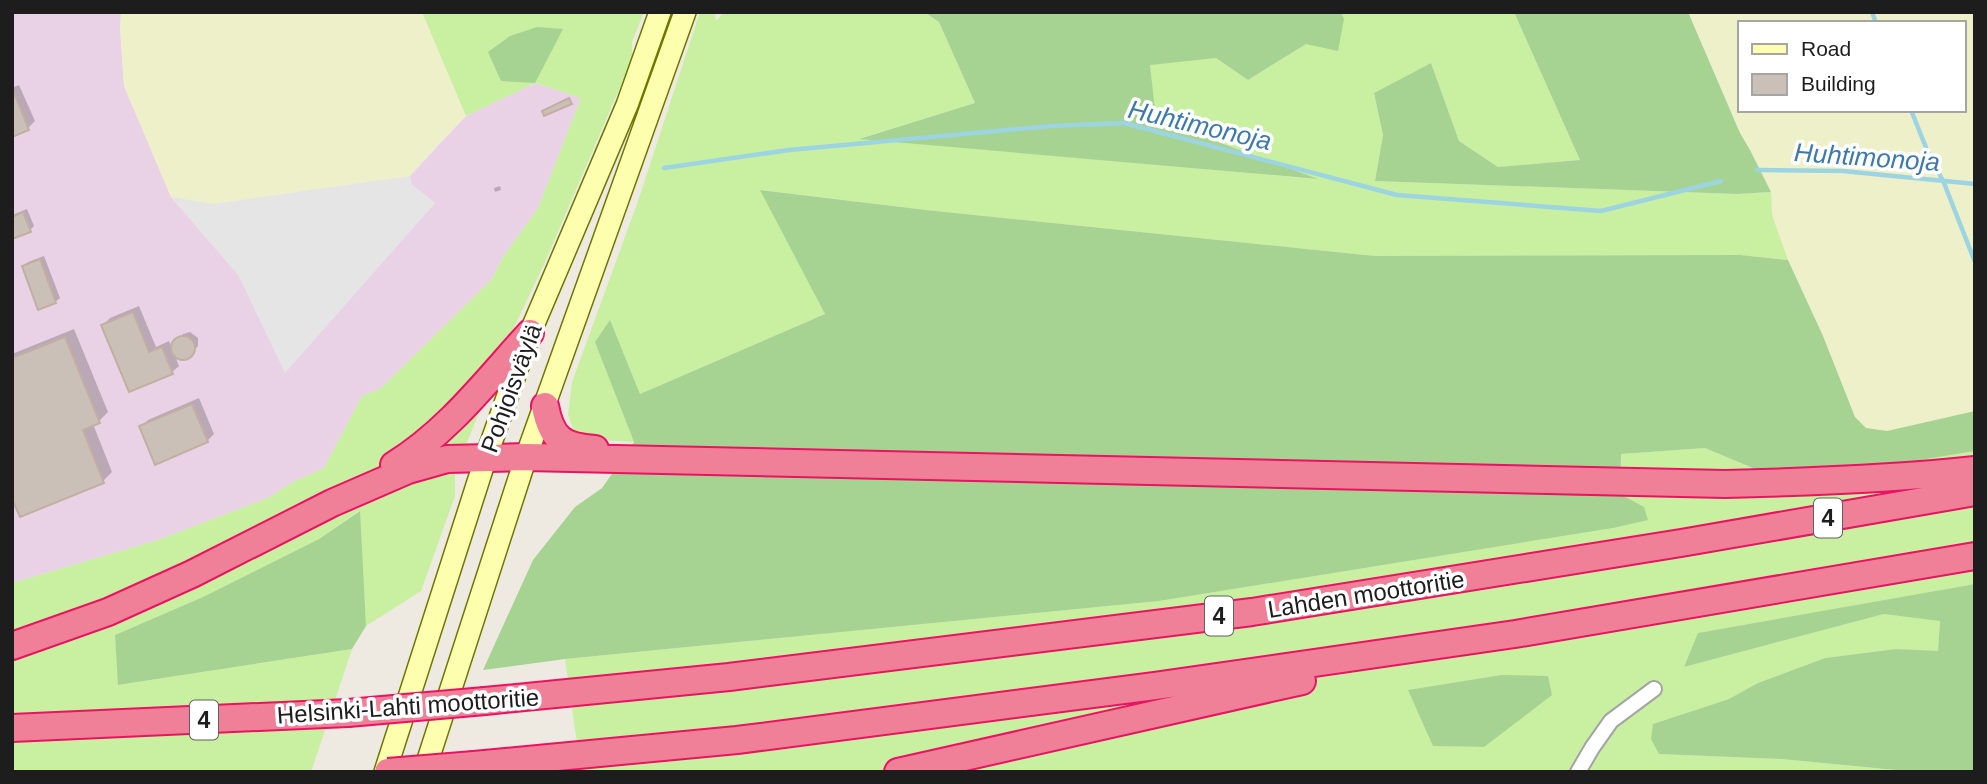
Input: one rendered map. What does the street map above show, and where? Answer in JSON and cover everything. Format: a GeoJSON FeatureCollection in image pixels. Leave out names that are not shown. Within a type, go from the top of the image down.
{"type":"FeatureCollection","features":[{"type":"Feature","properties":{"kind":"highway"},"geometry":{"type":"LineString","coordinates":[[332,503],[419,449],[438,434],[530,333]]}},
{"type":"Feature","properties":{"kind":"highway"},"geometry":{"type":"LineString","coordinates":[[545,406],[548,424],[555,435],[574,448],[602,450],[626,459]]}},
{"type":"Feature","properties":{"kind":"highway"},"geometry":{"type":"LineString","coordinates":[[12,646],[108,612],[192,574],[332,503],[408,470],[447,459],[526,457],[1725,484],[1827,481],[1975,470]]}},
{"type":"Feature","properties":{"kind":"highway","name":"Lahden moottoritie"},"geometry":{"type":"LineString","coordinates":[[755,674],[1252,612],[1975,492]]}},
{"type":"Feature","properties":{"kind":"highway"},"geometry":{"type":"LineString","coordinates":[[386,772],[781,734],[1155,686],[1515,634],[1975,556]]}},
{"type":"Feature","properties":{"kind":"highway"},"geometry":{"type":"LineString","coordinates":[[898,772],[1515,634]]}},
{"type":"Feature","properties":{"kind":"highway","name":"Helsinki-Lahti moottoritie"},"geometry":{"type":"LineString","coordinates":[[12,728],[348,713],[755,674]]}},
{"type":"Feature","properties":{"kind":"main road","name":"Pohjoisväylä"},"geometry":{"type":"LineString","coordinates":[[386,772],[486,457],[530,333],[627,105],[660,12]]}},
{"type":"Feature","properties":{"kind":"main road","name":"Pohjoisväylä"},"geometry":{"type":"LineString","coordinates":[[424,772],[526,457],[685,12]]}},
{"type":"Feature","properties":{"kind":"street"},"geometry":{"type":"LineString","coordinates":[[1578,772],[1611,721],[1654,688]]}},
{"type":"Feature","properties":{"kind":"shaded area"},"geometry":{"type":"Polygon","coordinates":[[[12,12],[121,12],[124,86],[171,197],[239,276],[285,372],[435,203],[412,185],[410,176],[466,116],[535,83],[581,98],[538,208],[503,257],[492,279],[380,389],[362,396],[324,468],[291,483],[268,498],[158,540],[12,583],[12,12]]]}},
{"type":"Feature","properties":{"kind":"shaded area"},"geometry":{"type":"Polygon","coordinates":[[[410,176],[412,185],[435,203],[285,373],[239,276],[171,197],[213,204],[410,176]]]}},
{"type":"Feature","properties":{"kind":"green space"},"geometry":{"type":"Polygon","coordinates":[[[121,12],[422,12],[466,116],[410,176],[213,204],[171,197],[124,86],[121,12]]]}},
{"type":"Feature","properties":{"kind":"green space"},"geometry":{"type":"Polygon","coordinates":[[[422,12],[644,12],[632,42],[632,59],[545,262],[511,334],[455,472],[455,496],[421,591],[366,626],[359,511],[319,539],[203,597],[115,635],[119,685],[352,649],[311,772],[12,772],[12,583],[158,540],[268,498],[291,483],[324,468],[362,396],[380,389],[492,279],[503,257],[538,208],[581,98],[535,83],[466,116],[422,12]]]}},
{"type":"Feature","properties":{"kind":"green space"},"geometry":{"type":"Polygon","coordinates":[[[700,12],[715,12],[716,21],[724,12],[924,12],[939,22],[975,103],[861,138],[1315,179],[1155,118],[1150,64],[1216,58],[1248,80],[1344,20],[1341,12],[1514,12],[1580,160],[1498,167],[1459,141],[1431,63],[1374,93],[1383,135],[1375,181],[1737,194],[1771,192],[1772,215],[1788,260],[1739,255],[1375,256],[926,210],[761,190],[825,314],[640,394],[610,321],[596,342],[634,442],[584,439],[574,431],[568,415],[572,382],[637,204],[700,12]]]}},
{"type":"Feature","properties":{"kind":"green space"},"geometry":{"type":"Polygon","coordinates":[[[924,12],[1341,12],[1344,19],[1338,51],[1306,44],[1248,80],[1216,58],[1150,65],[1156,119],[1318,179],[859,139],[975,103],[939,22],[924,12]]]}},
{"type":"Feature","properties":{"kind":"green space"},"geometry":{"type":"Polygon","coordinates":[[[1514,12],[1688,12],[1740,133],[1771,192],[1737,194],[1375,181],[1383,135],[1374,93],[1431,63],[1459,141],[1498,167],[1580,160],[1514,12]]]}},
{"type":"Feature","properties":{"kind":"green space"},"geometry":{"type":"Polygon","coordinates":[[[1688,12],[1975,12],[1975,411],[1887,431],[1866,428],[1855,418],[1823,336],[1788,260],[1772,215],[1771,192],[1740,133],[1688,12]]]}},
{"type":"Feature","properties":{"kind":"green space"},"geometry":{"type":"Polygon","coordinates":[[[537,27],[563,29],[535,83],[501,81],[488,52],[510,36],[537,27]]]}},
{"type":"Feature","properties":{"kind":"green space"},"geometry":{"type":"Polygon","coordinates":[[[760,190],[926,210],[1375,256],[1740,255],[1788,260],[1823,336],[1855,417],[1866,428],[1887,431],[1975,411],[1975,451],[1872,468],[1760,471],[1705,448],[1621,454],[1620,494],[1644,507],[1648,520],[1613,528],[1159,601],[565,659],[483,670],[533,560],[575,507],[602,488],[634,442],[595,342],[610,320],[640,394],[825,314],[760,190]]]}},
{"type":"Feature","properties":{"kind":"green space"},"geometry":{"type":"Polygon","coordinates":[[[1705,448],[1760,471],[1872,468],[1975,451],[1975,584],[1699,633],[1684,667],[1884,614],[1940,620],[1938,652],[1896,649],[1825,658],[1758,683],[1729,699],[1654,724],[1659,754],[1782,759],[1916,772],[581,772],[565,659],[1159,601],[1613,528],[1644,507],[1620,495],[1621,454],[1705,448]],[[1501,675],[1409,690],[1434,746],[1484,747],[1501,675]]]}},
{"type":"Feature","properties":{"kind":"green space"},"geometry":{"type":"Polygon","coordinates":[[[360,511],[366,626],[352,649],[118,685],[115,635],[203,597],[319,539],[360,511]]]}},
{"type":"Feature","properties":{"kind":"green space"},"geometry":{"type":"Polygon","coordinates":[[[1975,584],[1975,772],[1916,772],[1782,759],[1659,754],[1651,739],[1653,724],[1729,699],[1758,683],[1825,658],[1896,649],[1938,651],[1940,621],[1884,614],[1684,667],[1698,633],[1975,584]]]}},
{"type":"Feature","properties":{"kind":"green space"},"geometry":{"type":"Polygon","coordinates":[[[1501,675],[1548,676],[1552,695],[1484,747],[1433,746],[1408,690],[1501,675]]]}},
{"type":"Feature","properties":{"kind":"building"},"geometry":{"type":"Polygon","coordinates":[[[12,91],[29,130],[12,137],[12,91]]]}},
{"type":"Feature","properties":{"kind":"building"},"geometry":{"type":"Polygon","coordinates":[[[569,98],[572,104],[544,116],[542,111],[569,98]]]}},
{"type":"Feature","properties":{"kind":"building"},"geometry":{"type":"Polygon","coordinates":[[[23,212],[31,232],[12,239],[12,217],[23,212]]]}},
{"type":"Feature","properties":{"kind":"building"},"geometry":{"type":"Polygon","coordinates":[[[40,259],[56,303],[38,310],[22,266],[40,259]]]}},
{"type":"Feature","properties":{"kind":"building"},"geometry":{"type":"Polygon","coordinates":[[[133,312],[149,352],[162,347],[173,374],[129,392],[101,325],[133,312]]]}},
{"type":"Feature","properties":{"kind":"building"},"geometry":{"type":"Polygon","coordinates":[[[183,336],[194,343],[195,348],[188,359],[183,360],[172,353],[171,348],[178,337],[183,336]]]}},
{"type":"Feature","properties":{"kind":"building"},"geometry":{"type":"Polygon","coordinates":[[[65,337],[100,423],[83,430],[104,483],[20,517],[12,499],[12,358],[65,337]]]}},
{"type":"Feature","properties":{"kind":"building"},"geometry":{"type":"Polygon","coordinates":[[[192,404],[208,442],[155,465],[139,426],[192,404]]]}},
{"type":"Feature","properties":{"kind":"waterway"},"geometry":{"type":"LineString","coordinates":[[1872,12],[1875,21]]}},
{"type":"Feature","properties":{"kind":"waterway"},"geometry":{"type":"LineString","coordinates":[[1912,112],[1944,183],[1975,262]]}},
{"type":"Feature","properties":{"kind":"waterway","name":"Huhtimonoja"},"geometry":{"type":"LineString","coordinates":[[664,168],[789,150],[1051,126],[1124,123],[1397,195],[1601,211],[1721,181]]}},
{"type":"Feature","properties":{"kind":"waterway","name":"Huhtimonoja"},"geometry":{"type":"LineString","coordinates":[[1757,170],[1843,171],[1975,184]]}}]}
